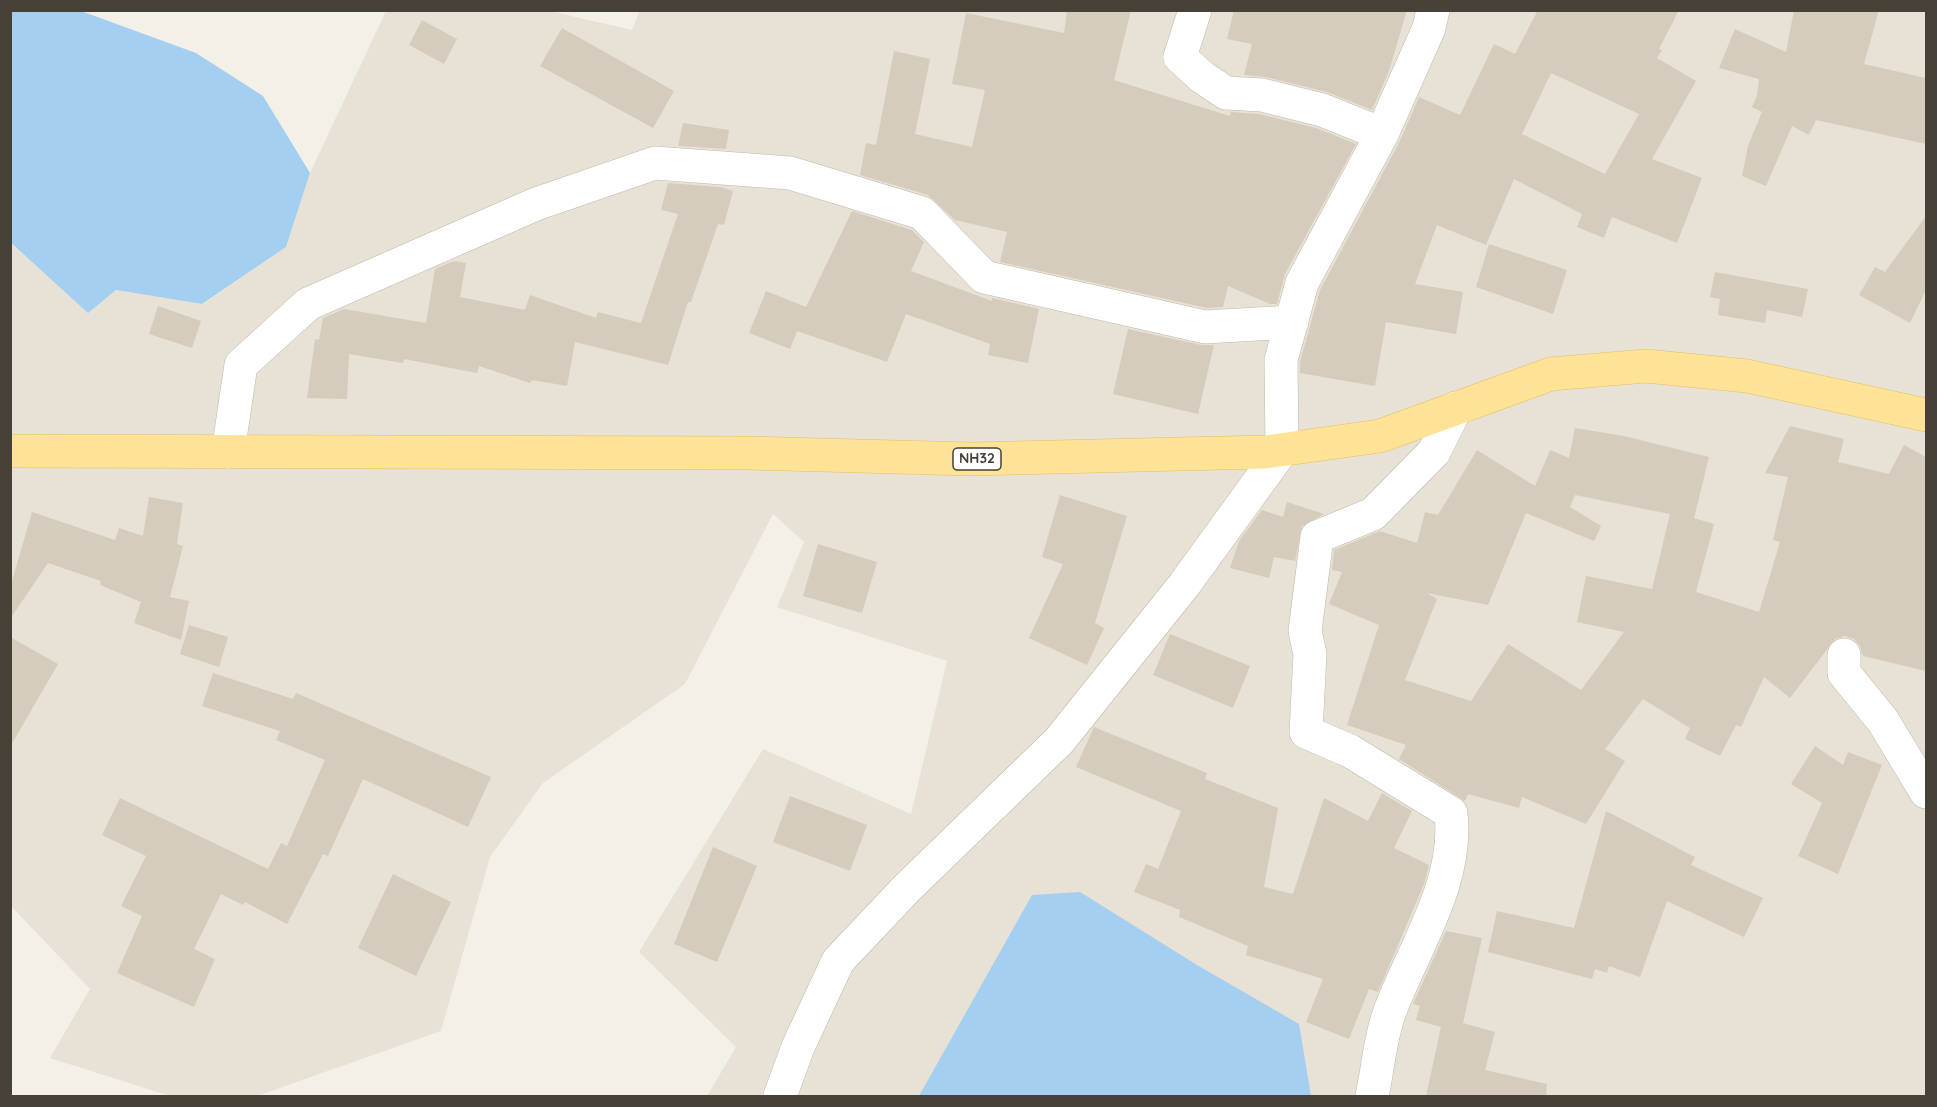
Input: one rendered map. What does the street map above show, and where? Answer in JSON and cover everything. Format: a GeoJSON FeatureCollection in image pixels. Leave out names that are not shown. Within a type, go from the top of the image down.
{"type":"FeatureCollection","features":[{"type":"Feature","properties":{"kind":"main road","name":"NH32"},"geometry":{"type":"LineString","coordinates":[[10,451],[747,453],[970,459],[1282,450],[1380,436],[1551,374],[1646,366],[1747,376],[1926,415]]}},
{"type":"Feature","properties":{"kind":"street"},"geometry":{"type":"LineString","coordinates":[[1195,10],[1180,57],[1218,88],[1226,93],[1262,95],[1322,110],[1382,134]]}},
{"type":"Feature","properties":{"kind":"street"},"geometry":{"type":"LineString","coordinates":[[780,1096],[798,1047],[838,961],[907,888],[1059,741],[1184,585],[1282,450],[1281,360],[1302,283],[1382,134],[1429,28],[1433,10]]}},
{"type":"Feature","properties":{"kind":"street"},"geometry":{"type":"LineString","coordinates":[[228,452],[241,364],[308,304],[536,204],[655,163],[790,173],[922,213],[984,277],[1205,327],[1292,322]]}},
{"type":"Feature","properties":{"kind":"street"},"geometry":{"type":"LineString","coordinates":[[1372,1096],[1389,1014],[1440,895],[1454,839],[1451,813],[1350,751],[1306,732],[1310,654],[1305,632],[1317,537],[1373,514],[1434,452],[1456,408]]}},
{"type":"Feature","properties":{"kind":"street"},"geometry":{"type":"LineString","coordinates":[[1844,655],[1845,673],[1883,721],[1926,792]]}},
{"type":"Feature","properties":{"kind":"shaded area"},"geometry":{"type":"Polygon","coordinates":[[[640,10],[1926,11],[1926,1096],[707,1096],[736,1047],[639,952],[763,749],[911,814],[947,661],[777,607],[804,542],[773,514],[685,684],[543,783],[490,857],[441,1031],[257,1096],[170,1096],[50,1058],[90,989],[11,906],[10,243],[88,312],[116,290],[203,304],[286,247],[310,173],[386,11],[550,11],[632,30],[640,10]]]}},
{"type":"Feature","properties":{"kind":"water"},"geometry":{"type":"Polygon","coordinates":[[[11,11],[81,11],[196,53],[263,96],[310,173],[286,247],[202,304],[116,290],[88,313],[11,243],[11,11]]]}},
{"type":"Feature","properties":{"kind":"water"},"geometry":{"type":"Polygon","coordinates":[[[1080,892],[1197,965],[1299,1024],[1311,1096],[919,1096],[1032,895],[1080,892]]]}},
{"type":"Feature","properties":{"kind":"building"},"geometry":{"type":"Polygon","coordinates":[[[1067,10],[1131,10],[1114,80],[1230,116],[1231,112],[1259,114],[1316,128],[1356,144],[1285,274],[1277,304],[1270,304],[1228,286],[1223,307],[1207,308],[1000,262],[1007,232],[955,220],[928,195],[860,175],[866,143],[876,145],[894,51],[930,59],[915,134],[972,147],[985,90],[952,84],[966,13],[1064,33],[1067,10]]]}},
{"type":"Feature","properties":{"kind":"building"},"geometry":{"type":"Polygon","coordinates":[[[1234,10],[1407,10],[1389,71],[1372,110],[1327,92],[1266,77],[1244,75],[1252,44],[1227,39],[1234,10]]]}},
{"type":"Feature","properties":{"kind":"building"},"geometry":{"type":"Polygon","coordinates":[[[1538,10],[1679,10],[1659,49],[1662,50],[1657,58],[1696,81],[1652,159],[1702,178],[1677,243],[1612,217],[1604,238],[1577,227],[1582,214],[1514,179],[1486,245],[1437,225],[1415,284],[1463,292],[1456,334],[1386,322],[1375,386],[1300,373],[1300,362],[1320,290],[1399,143],[1419,97],[1460,115],[1494,44],[1515,54],[1538,10]],[[1551,73],[1522,134],[1605,174],[1639,114],[1551,73]]]}},
{"type":"Feature","properties":{"kind":"building"},"geometry":{"type":"Polygon","coordinates":[[[1794,10],[1879,10],[1864,64],[1926,78],[1926,144],[1816,120],[1809,135],[1792,126],[1766,186],[1742,176],[1748,146],[1762,112],[1752,107],[1757,96],[1759,79],[1719,68],[1735,29],[1786,52],[1794,10]]]}},
{"type":"Feature","properties":{"kind":"building"},"geometry":{"type":"Polygon","coordinates":[[[422,20],[457,39],[444,64],[409,45],[422,20]]]}},
{"type":"Feature","properties":{"kind":"building"},"geometry":{"type":"Polygon","coordinates":[[[562,28],[674,91],[653,128],[540,66],[562,28]]]}},
{"type":"Feature","properties":{"kind":"building"},"geometry":{"type":"Polygon","coordinates":[[[683,123],[729,130],[726,149],[678,146],[683,123]]]}},
{"type":"Feature","properties":{"kind":"building"},"geometry":{"type":"Polygon","coordinates":[[[668,183],[720,187],[733,191],[724,225],[718,224],[691,302],[688,302],[668,365],[575,342],[567,386],[532,380],[530,383],[479,366],[477,373],[404,359],[403,363],[349,354],[347,399],[307,398],[315,339],[319,340],[323,318],[344,309],[426,323],[435,269],[454,261],[466,263],[460,297],[525,310],[530,295],[596,318],[598,312],[641,323],[678,214],[661,210],[668,183]]]}},
{"type":"Feature","properties":{"kind":"building"},"geometry":{"type":"Polygon","coordinates":[[[852,211],[912,230],[924,242],[911,271],[992,301],[992,298],[1039,309],[1028,363],[988,355],[990,344],[906,314],[887,362],[797,331],[790,349],[749,333],[766,291],[806,307],[852,211]]]}},
{"type":"Feature","properties":{"kind":"building"},"geometry":{"type":"Polygon","coordinates":[[[1926,216],[1926,290],[1910,323],[1859,295],[1875,267],[1885,272],[1926,216]]]}},
{"type":"Feature","properties":{"kind":"building"},"geometry":{"type":"Polygon","coordinates":[[[1489,244],[1567,270],[1553,314],[1476,287],[1489,244]]]}},
{"type":"Feature","properties":{"kind":"building"},"geometry":{"type":"Polygon","coordinates":[[[1715,272],[1808,289],[1802,317],[1767,310],[1765,323],[1718,315],[1720,299],[1710,297],[1715,272]]]}},
{"type":"Feature","properties":{"kind":"building"},"geometry":{"type":"Polygon","coordinates":[[[158,306],[201,321],[192,348],[149,334],[158,306]]]}},
{"type":"Feature","properties":{"kind":"building"},"geometry":{"type":"Polygon","coordinates":[[[1128,329],[1201,345],[1214,345],[1198,414],[1113,394],[1128,329]]]}},
{"type":"Feature","properties":{"kind":"building"},"geometry":{"type":"Polygon","coordinates":[[[1790,426],[1844,439],[1838,462],[1889,474],[1904,445],[1926,457],[1926,671],[1863,656],[1860,646],[1854,639],[1845,636],[1835,639],[1790,698],[1764,677],[1741,727],[1736,725],[1720,756],[1685,739],[1690,728],[1643,699],[1605,749],[1625,761],[1586,824],[1522,797],[1519,808],[1468,794],[1465,801],[1399,759],[1406,745],[1347,725],[1379,625],[1329,604],[1342,572],[1332,570],[1334,550],[1380,531],[1417,543],[1425,512],[1438,515],[1477,450],[1535,486],[1550,450],[1569,458],[1575,428],[1624,436],[1709,457],[1694,518],[1714,524],[1696,592],[1759,612],[1780,542],[1773,540],[1788,477],[1765,473],[1790,426]],[[1575,495],[1570,507],[1601,526],[1594,541],[1526,513],[1488,605],[1427,593],[1437,599],[1405,680],[1471,701],[1508,644],[1581,690],[1624,632],[1577,622],[1586,576],[1652,589],[1670,514],[1575,495]]]}},
{"type":"Feature","properties":{"kind":"building"},"geometry":{"type":"Polygon","coordinates":[[[1060,495],[1127,516],[1095,623],[1104,628],[1087,665],[1029,638],[1063,564],[1042,557],[1060,495]]]}},
{"type":"Feature","properties":{"kind":"building"},"geometry":{"type":"Polygon","coordinates":[[[149,497],[183,503],[177,544],[183,546],[170,597],[189,601],[181,640],[134,623],[141,602],[100,585],[101,581],[48,563],[10,619],[10,588],[32,512],[115,540],[119,528],[143,536],[149,497]]]}},
{"type":"Feature","properties":{"kind":"building"},"geometry":{"type":"Polygon","coordinates":[[[1287,502],[1324,514],[1302,526],[1295,561],[1274,557],[1269,578],[1230,568],[1239,541],[1262,510],[1283,517],[1287,502]]]}},
{"type":"Feature","properties":{"kind":"building"},"geometry":{"type":"Polygon","coordinates":[[[818,544],[877,562],[862,613],[803,596],[818,544]]]}},
{"type":"Feature","properties":{"kind":"building"},"geometry":{"type":"Polygon","coordinates":[[[189,625],[228,637],[219,667],[180,654],[189,625]]]}},
{"type":"Feature","properties":{"kind":"building"},"geometry":{"type":"Polygon","coordinates":[[[1170,634],[1250,666],[1233,708],[1153,675],[1170,634]]]}},
{"type":"Feature","properties":{"kind":"building"},"geometry":{"type":"Polygon","coordinates":[[[10,637],[58,664],[10,747],[10,637]]]}},
{"type":"Feature","properties":{"kind":"building"},"geometry":{"type":"Polygon","coordinates":[[[213,673],[293,699],[296,693],[491,777],[468,827],[363,779],[328,856],[323,854],[287,924],[245,902],[243,905],[221,894],[194,949],[215,959],[194,1007],[117,973],[142,916],[121,906],[146,856],[102,835],[120,798],[268,869],[281,843],[287,846],[325,760],[276,740],[280,731],[202,706],[213,673]]]}},
{"type":"Feature","properties":{"kind":"building"},"geometry":{"type":"Polygon","coordinates":[[[1094,727],[1207,773],[1205,779],[1278,808],[1264,887],[1293,894],[1324,798],[1368,821],[1382,793],[1412,811],[1394,848],[1429,865],[1424,884],[1378,992],[1369,989],[1349,1039],[1306,1022],[1323,979],[1246,955],[1248,946],[1179,917],[1180,910],[1134,892],[1146,864],[1158,869],[1181,811],[1076,767],[1094,727]]]}},
{"type":"Feature","properties":{"kind":"building"},"geometry":{"type":"Polygon","coordinates":[[[1815,746],[1843,765],[1848,752],[1882,765],[1838,874],[1798,856],[1822,803],[1791,784],[1815,746]]]}},
{"type":"Feature","properties":{"kind":"building"},"geometry":{"type":"Polygon","coordinates":[[[790,796],[867,825],[850,871],[773,842],[790,796]]]}},
{"type":"Feature","properties":{"kind":"building"},"geometry":{"type":"Polygon","coordinates":[[[1606,811],[1695,857],[1691,865],[1763,898],[1744,937],[1667,901],[1640,977],[1609,966],[1607,973],[1595,969],[1592,979],[1488,952],[1497,911],[1574,928],[1606,811]]]}},
{"type":"Feature","properties":{"kind":"building"},"geometry":{"type":"Polygon","coordinates":[[[713,847],[757,866],[717,962],[674,944],[713,847]]]}},
{"type":"Feature","properties":{"kind":"building"},"geometry":{"type":"Polygon","coordinates":[[[393,874],[451,902],[416,976],[358,948],[393,874]]]}},
{"type":"Feature","properties":{"kind":"building"},"geometry":{"type":"Polygon","coordinates":[[[1446,931],[1482,938],[1463,1023],[1495,1032],[1485,1070],[1547,1084],[1546,1096],[1426,1096],[1441,1027],[1416,1020],[1420,1006],[1413,1004],[1446,931]]]}}]}
